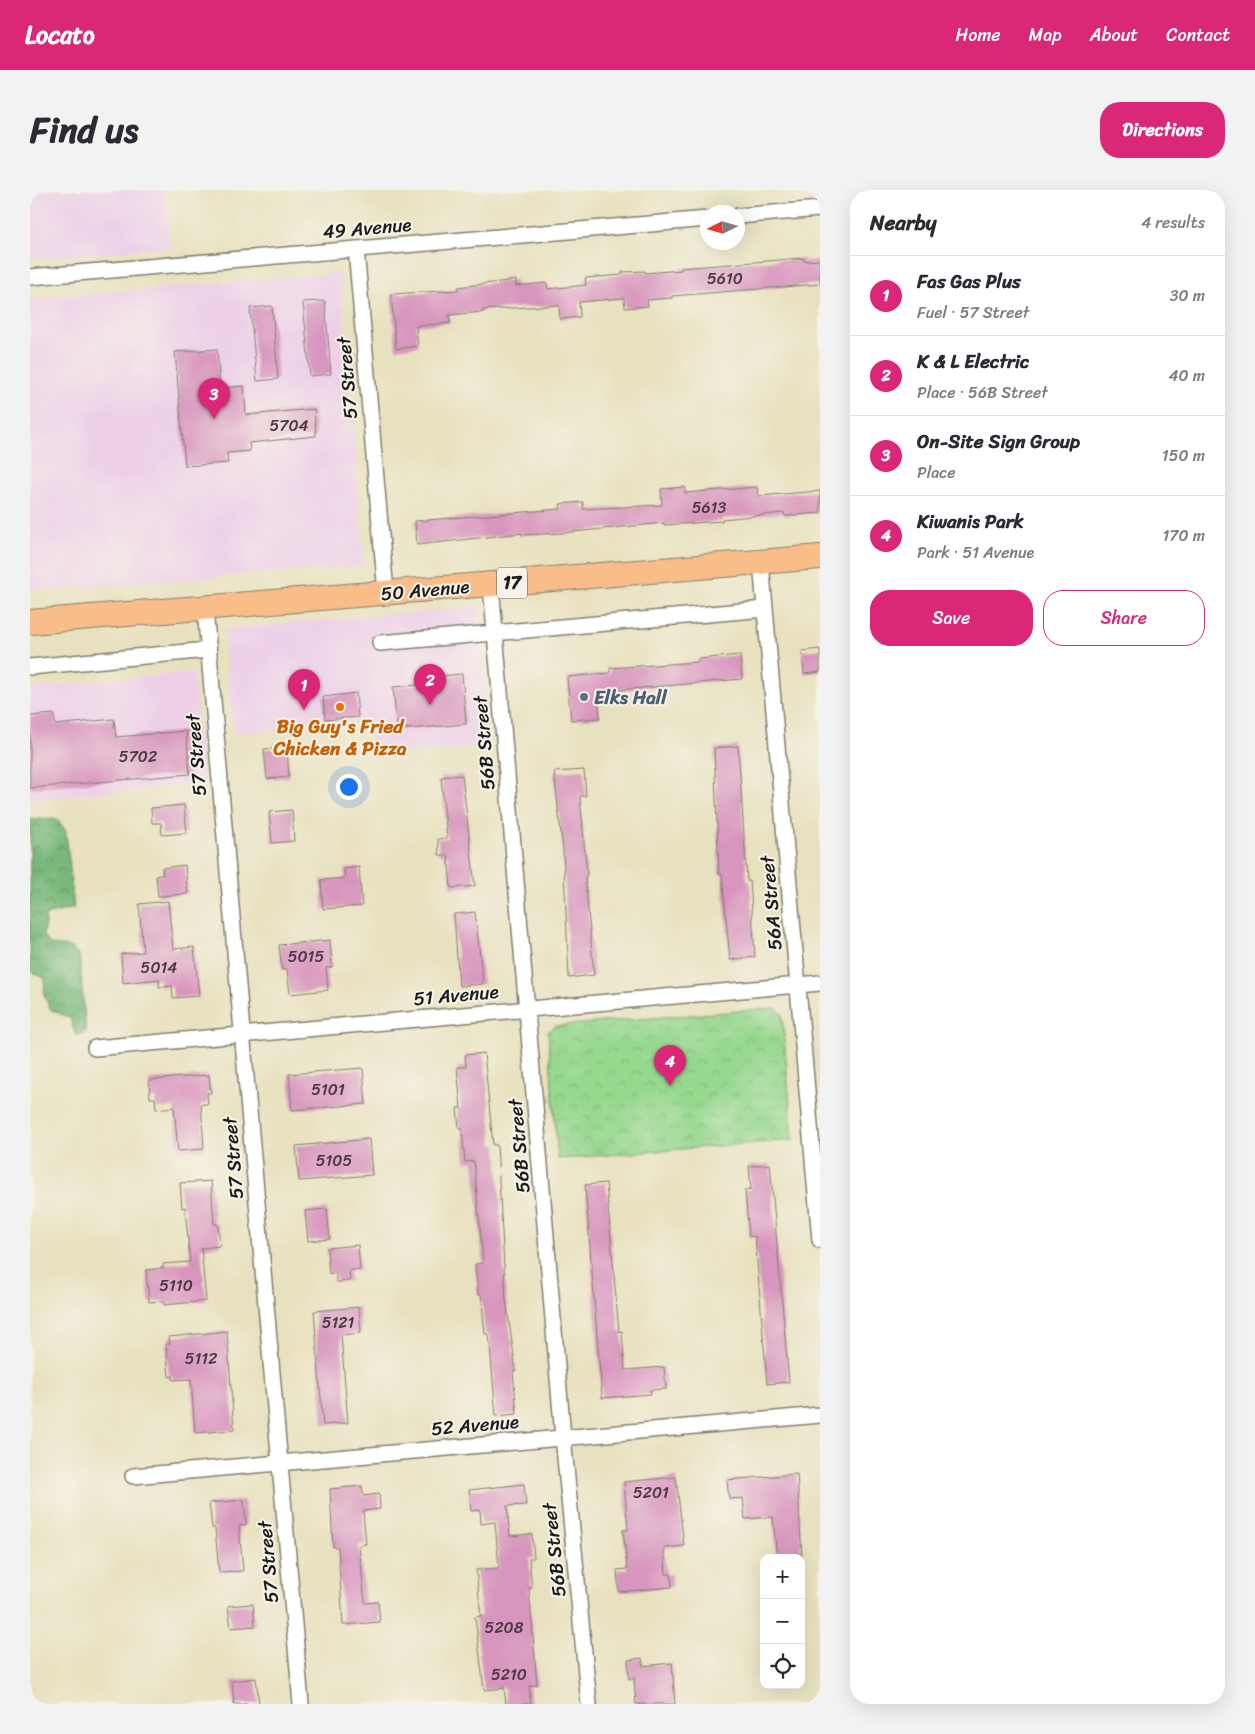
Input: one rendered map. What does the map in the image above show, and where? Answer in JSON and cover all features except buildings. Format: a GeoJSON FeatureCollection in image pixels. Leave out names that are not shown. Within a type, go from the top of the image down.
{"type":"FeatureCollection","features":[{"type":"Feature","properties":{"kind":"main road","name":"50 Avenue"},"geometry":{"type":"LineString","coordinates":[[30,622],[820,557]]}},
{"type":"Feature","properties":{"kind":"street"},"geometry":{"type":"LineString","coordinates":[[745,215],[820,209]]}},
{"type":"Feature","properties":{"kind":"street","name":"49 Avenue"},"geometry":{"type":"LineString","coordinates":[[30,277],[700,220]]}},
{"type":"Feature","properties":{"kind":"street","name":"57 Street"},"geometry":{"type":"LineString","coordinates":[[356,249],[386,594]]}},
{"type":"Feature","properties":{"kind":"street","name":"56A Street"},"geometry":{"type":"LineString","coordinates":[[761,562],[820,1240]]}},
{"type":"Feature","properties":{"kind":"street","name":"56B Street"},"geometry":{"type":"LineString","coordinates":[[491,585],[564,1437],[589,1704]]}},
{"type":"Feature","properties":{"kind":"street","name":"57 Street"},"geometry":{"type":"LineString","coordinates":[[205,609],[301,1704]]}},
{"type":"Feature","properties":{"kind":"street"},"geometry":{"type":"LineString","coordinates":[[380,643],[765,609]]}},
{"type":"Feature","properties":{"kind":"street"},"geometry":{"type":"LineString","coordinates":[[30,667],[208,650]]}},
{"type":"Feature","properties":{"kind":"street","name":"51 Avenue"},"geometry":{"type":"LineString","coordinates":[[95,1048],[820,983]]}},
{"type":"Feature","properties":{"kind":"street","name":"52 Avenue"},"geometry":{"type":"LineString","coordinates":[[133,1476],[820,1415]]}},
{"type":"Feature","properties":{"kind":"shaded area"},"geometry":{"type":"Polygon","coordinates":[[[30,190],[164,190],[170,247],[30,259],[30,190]]]}},
{"type":"Feature","properties":{"kind":"shaded area"},"geometry":{"type":"Polygon","coordinates":[[[340,273],[364,566],[30,591],[30,299],[340,273]]]}},
{"type":"Feature","properties":{"kind":"shaded area"},"geometry":{"type":"Polygon","coordinates":[[[478,607],[490,746],[373,756],[369,721],[234,734],[224,629],[478,607]]]}},
{"type":"Feature","properties":{"kind":"shaded area"},"geometry":{"type":"Polygon","coordinates":[[[193,672],[204,783],[30,800],[30,688],[193,672]]]}},
{"type":"Feature","properties":{"kind":"green space"},"geometry":{"type":"Polygon","coordinates":[[[30,819],[57,819],[66,831],[74,908],[46,915],[43,936],[51,945],[70,947],[79,955],[86,1032],[76,1036],[70,1018],[51,1010],[44,995],[45,978],[30,971],[30,819]]]}},
{"type":"Feature","properties":{"kind":"green space"},"geometry":{"type":"Polygon","coordinates":[[[775,1008],[782,1014],[793,1140],[558,1159],[548,1032],[555,1026],[775,1008]]]}},
{"type":"Feature","properties":{"kind":"place","name":"On-Site Sign Group"},"geometry":{"type":"Point","coordinates":[214,419]}},
{"type":"Feature","properties":{"kind":"place","name":"Elks Hall"},"geometry":{"type":"Point","coordinates":[584,697]}},
{"type":"Feature","properties":{"kind":"place","name":"K & L Electric"},"geometry":{"type":"Point","coordinates":[430,705]}},
{"type":"Feature","properties":{"kind":"place","name":"Big Guy's Fried Chicken & Pizza"},"geometry":{"type":"Point","coordinates":[340,707]}},
{"type":"Feature","properties":{"kind":"place","name":"Fas Gas Plus"},"geometry":{"type":"Point","coordinates":[304,710]}},
{"type":"Feature","properties":{"kind":"place","name":"Kiwanis Park"},"geometry":{"type":"Point","coordinates":[670,1086]}}]}
